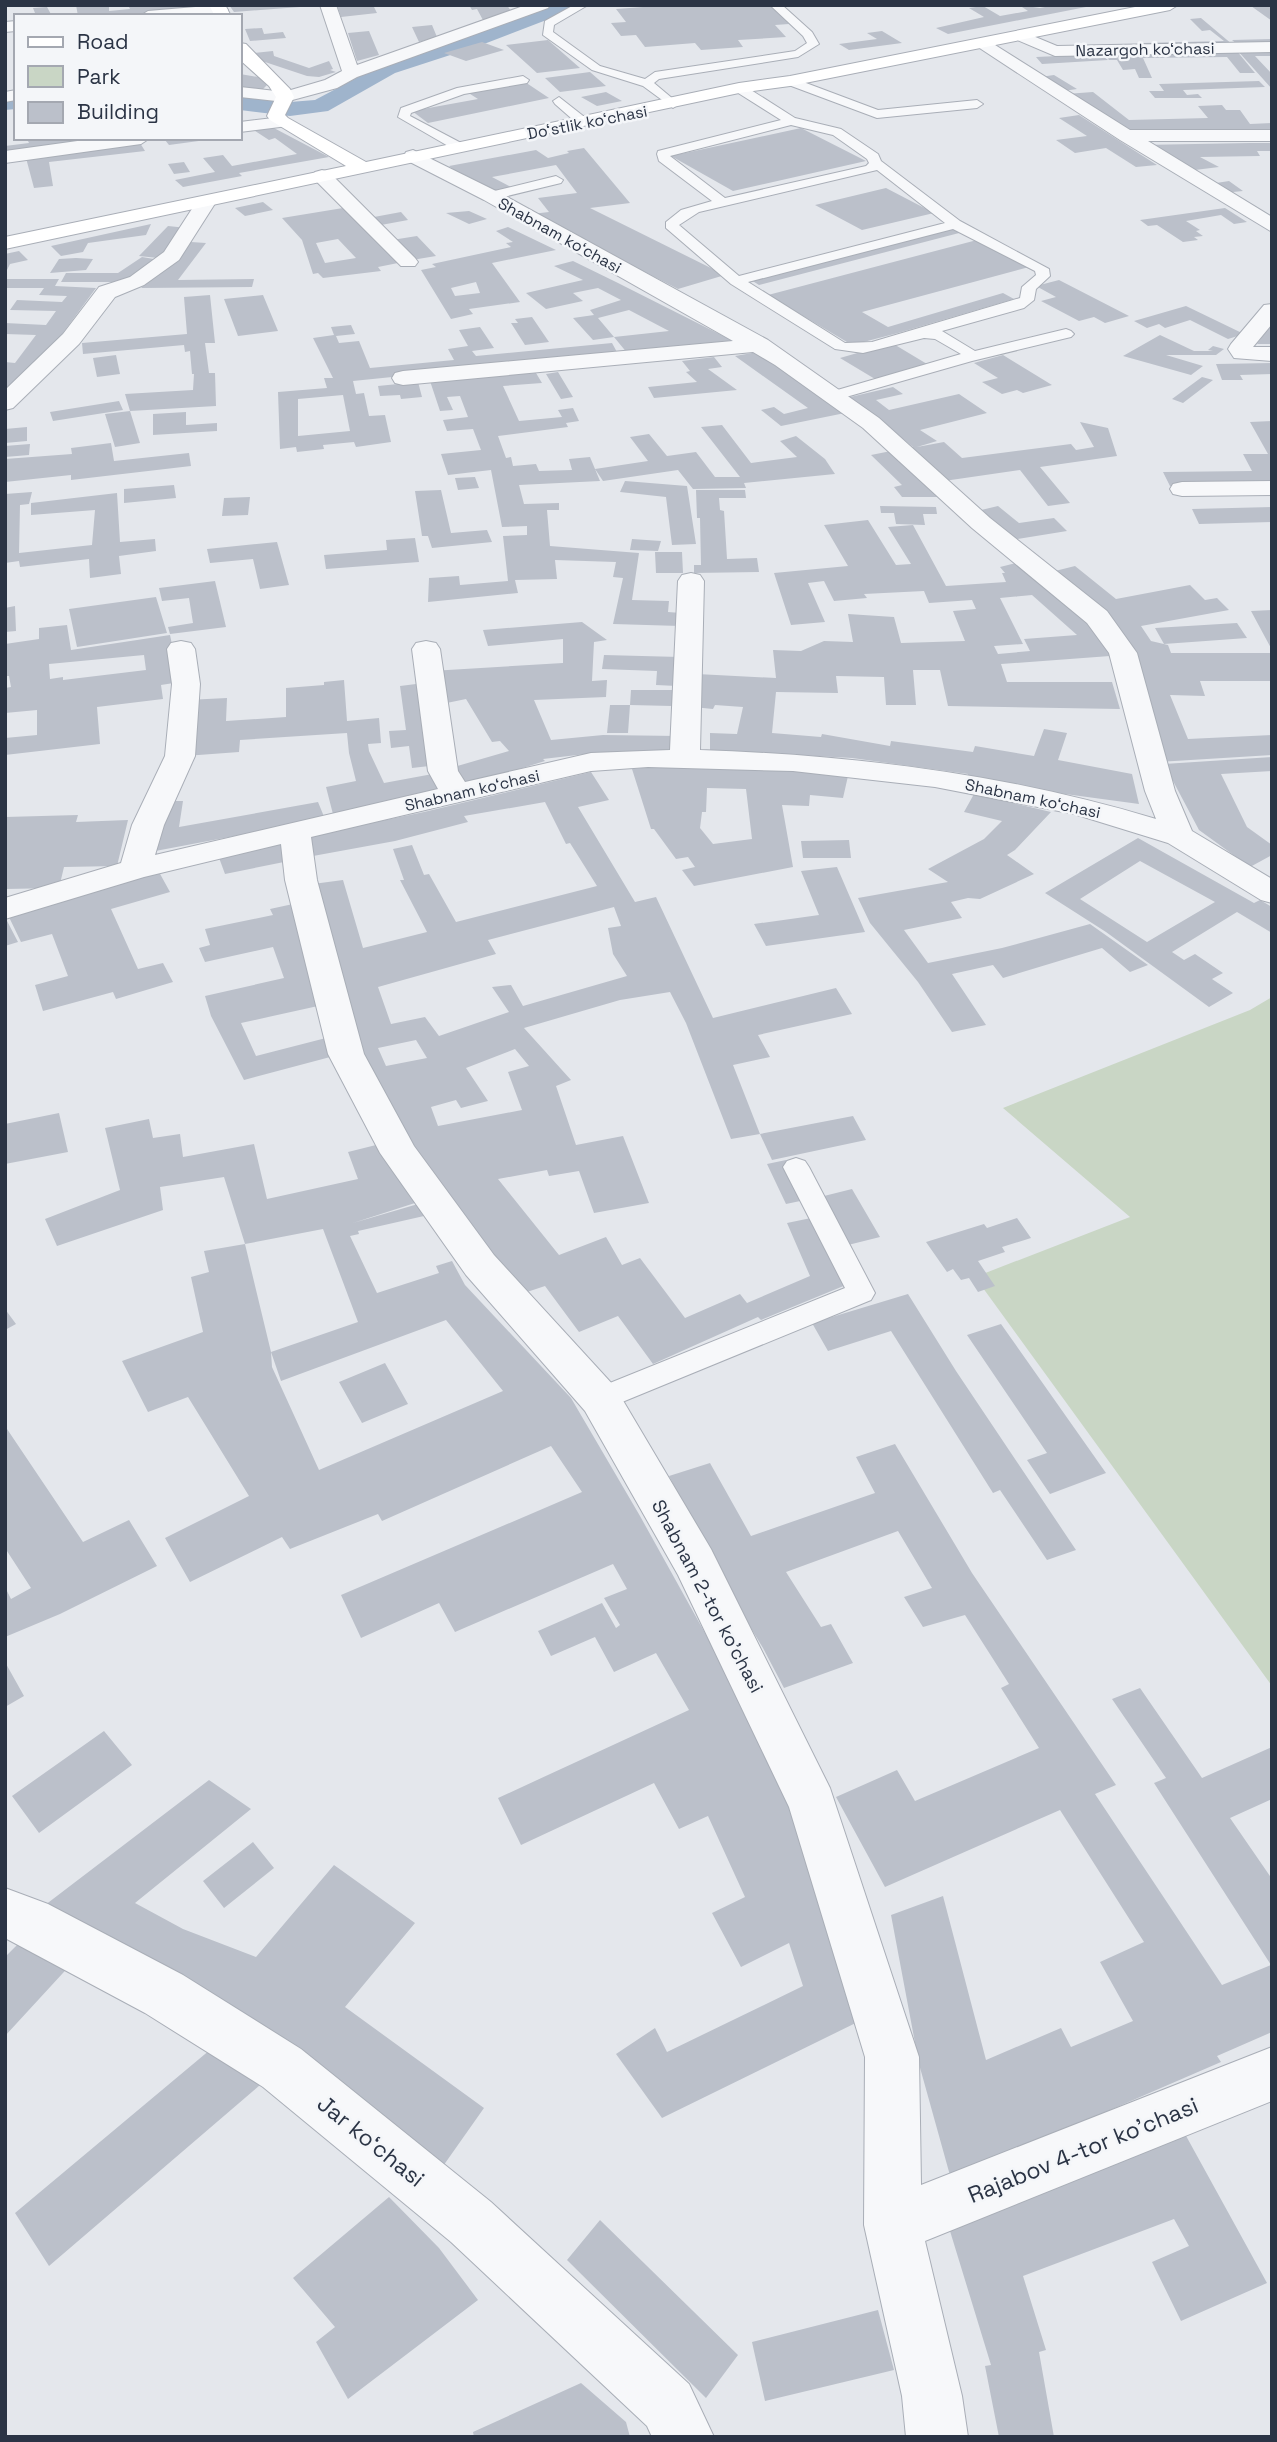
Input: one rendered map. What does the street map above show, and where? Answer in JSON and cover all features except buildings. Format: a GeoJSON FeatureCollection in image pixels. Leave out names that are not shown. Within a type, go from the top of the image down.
{"type":"FeatureCollection","features":[{"type":"Feature","properties":{"kind":"street"},"geometry":{"type":"LineString","coordinates":[[328,5],[351,73]]}},
{"type":"Feature","properties":{"kind":"street"},"geometry":{"type":"LineString","coordinates":[[242,126],[281,110],[351,73],[520,9],[541,5]]}},
{"type":"Feature","properties":{"kind":"street","name":"Doʻstlik koʻchasi"},"geometry":{"type":"LineString","coordinates":[[5,243],[739,88],[790,81],[1170,5]]}},
{"type":"Feature","properties":{"kind":"street"},"geometry":{"type":"LineString","coordinates":[[172,14],[220,10]]}},
{"type":"Feature","properties":{"kind":"street","name":"Nazargoh koʻchasi"},"geometry":{"type":"LineString","coordinates":[[1021,36],[1055,51],[1272,47]]}},
{"type":"Feature","properties":{"kind":"street"},"geometry":{"type":"LineString","coordinates":[[984,43],[1126,136],[1272,226]]}},
{"type":"Feature","properties":{"kind":"street"},"geometry":{"type":"LineString","coordinates":[[242,52],[245,57],[280,84],[281,110]]}},
{"type":"Feature","properties":{"kind":"street"},"geometry":{"type":"LineString","coordinates":[[242,93],[281,110],[362,167]]}},
{"type":"Feature","properties":{"kind":"street"},"geometry":{"type":"LineString","coordinates":[[1126,136],[1272,135]]}},
{"type":"Feature","properties":{"kind":"street"},"geometry":{"type":"LineString","coordinates":[[5,157],[128,140]]}},
{"type":"Feature","properties":{"kind":"street","name":"Shabnam koʻchasi"},"geometry":{"type":"LineString","coordinates":[[413,156],[491,196],[760,345],[871,423],[981,523],[1097,617],[1124,653],[1139,722],[1160,791],[1179,836]]}},
{"type":"Feature","properties":{"kind":"street"},"geometry":{"type":"LineString","coordinates":[[321,176],[408,262]]}},
{"type":"Feature","properties":{"kind":"street"},"geometry":{"type":"LineString","coordinates":[[5,403],[71,339],[100,298],[107,292],[137,281],[172,256],[206,202]]}},
{"type":"Feature","properties":{"kind":"street"},"geometry":{"type":"LineString","coordinates":[[1272,310],[1239,348],[1242,353],[1272,354]]}},
{"type":"Feature","properties":{"kind":"street"},"geometry":{"type":"LineString","coordinates":[[402,378],[760,345]]}},
{"type":"Feature","properties":{"kind":"street"},"geometry":{"type":"LineString","coordinates":[[1182,489],[1272,488]]}},
{"type":"Feature","properties":{"kind":"street"},"geometry":{"type":"LineString","coordinates":[[685,759],[691,581]]}},
{"type":"Feature","properties":{"kind":"street"},"geometry":{"type":"LineString","coordinates":[[135,869],[148,825],[180,756],[186,684],[181,649]]}},
{"type":"Feature","properties":{"kind":"street"},"geometry":{"type":"LineString","coordinates":[[426,649],[443,771],[456,794]]}},
{"type":"Feature","properties":{"kind":"street","name":"Shabnam koʻchasi"},"geometry":{"type":"LineString","coordinates":[[5,909],[135,869],[591,762],[648,758],[793,762],[935,778],[1080,806],[1179,836]]}},
{"type":"Feature","properties":{"kind":"street","name":"Shabnam 2-tor koʼchasi"},"geometry":{"type":"LineString","coordinates":[[295,832],[309,915],[346,1054],[399,1153],[480,1265],[600,1399],[695,1563],[813,1804],[892,2057],[894,2225],[932,2396],[937,2437]]}},
{"type":"Feature","properties":{"kind":"street"},"geometry":{"type":"LineString","coordinates":[[1179,836],[1272,893]]}},
{"type":"Feature","properties":{"kind":"street","name":"Jar koʻchasi"},"geometry":{"type":"LineString","coordinates":[[5,1913],[30,1922],[164,1994],[282,2068],[471,2222],[668,2405],[684,2437]]}},
{"type":"Feature","properties":{"kind":"street","name":"Rajabov 4-tor koʼchasi"},"geometry":{"type":"LineString","coordinates":[[894,2225],[1272,2074]]}},
{"type":"Feature","properties":{"kind":"lane"},"geometry":{"type":"LineString","coordinates":[[583,5],[549,23],[547,33],[596,68],[647,83],[673,104]]}},
{"type":"Feature","properties":{"kind":"lane"},"geometry":{"type":"LineString","coordinates":[[647,83],[655,76],[798,54],[813,44],[808,34],[775,5]]}},
{"type":"Feature","properties":{"kind":"lane"},"geometry":{"type":"LineString","coordinates":[[459,147],[404,117],[405,111],[461,91],[523,80]]}},
{"type":"Feature","properties":{"kind":"lane"},"geometry":{"type":"LineString","coordinates":[[790,81],[877,114],[978,104]]}},
{"type":"Feature","properties":{"kind":"lane"},"geometry":{"type":"LineString","coordinates":[[739,88],[791,121],[836,132],[873,157],[875,163],[955,224],[1042,269],[1043,276],[1029,287],[1027,300],[1019,305],[917,334],[859,349],[844,348],[736,281],[671,225],[686,213],[871,169],[875,163]]}},
{"type":"Feature","properties":{"kind":"lane"},"geometry":{"type":"LineString","coordinates":[[559,102],[583,122]]}},
{"type":"Feature","properties":{"kind":"lane"},"geometry":{"type":"LineString","coordinates":[[723,203],[664,158],[663,154],[791,121]]}},
{"type":"Feature","properties":{"kind":"lane"},"geometry":{"type":"LineString","coordinates":[[491,196],[556,180]]}},
{"type":"Feature","properties":{"kind":"lane"},"geometry":{"type":"LineString","coordinates":[[736,281],[955,224]]}},
{"type":"Feature","properties":{"kind":"lane"},"geometry":{"type":"LineString","coordinates":[[917,334],[940,335],[969,354],[968,358]]}},
{"type":"Feature","properties":{"kind":"lane"},"geometry":{"type":"LineString","coordinates":[[833,396],[1066,334]]}},
{"type":"Feature","properties":{"kind":"lane"},"geometry":{"type":"LineString","coordinates":[[600,1399],[862,1293],[796,1167]]}},
{"type":"Feature","properties":{"kind":"green space"},"geometry":{"type":"Polygon","coordinates":[[[1272,997],[1272,1686],[975,1277],[1130,1217],[1003,1108],[1250,1010],[1272,997]]]}},
{"type":"Feature","properties":{"kind":"waterway"},"geometry":{"type":"LineString","coordinates":[[242,104],[290,109],[320,106],[388,69],[477,40],[568,5]]}},
{"type":"Feature","properties":{"kind":"waterway"},"geometry":{"type":"LineString","coordinates":[[5,104],[14,102]]}}]}
